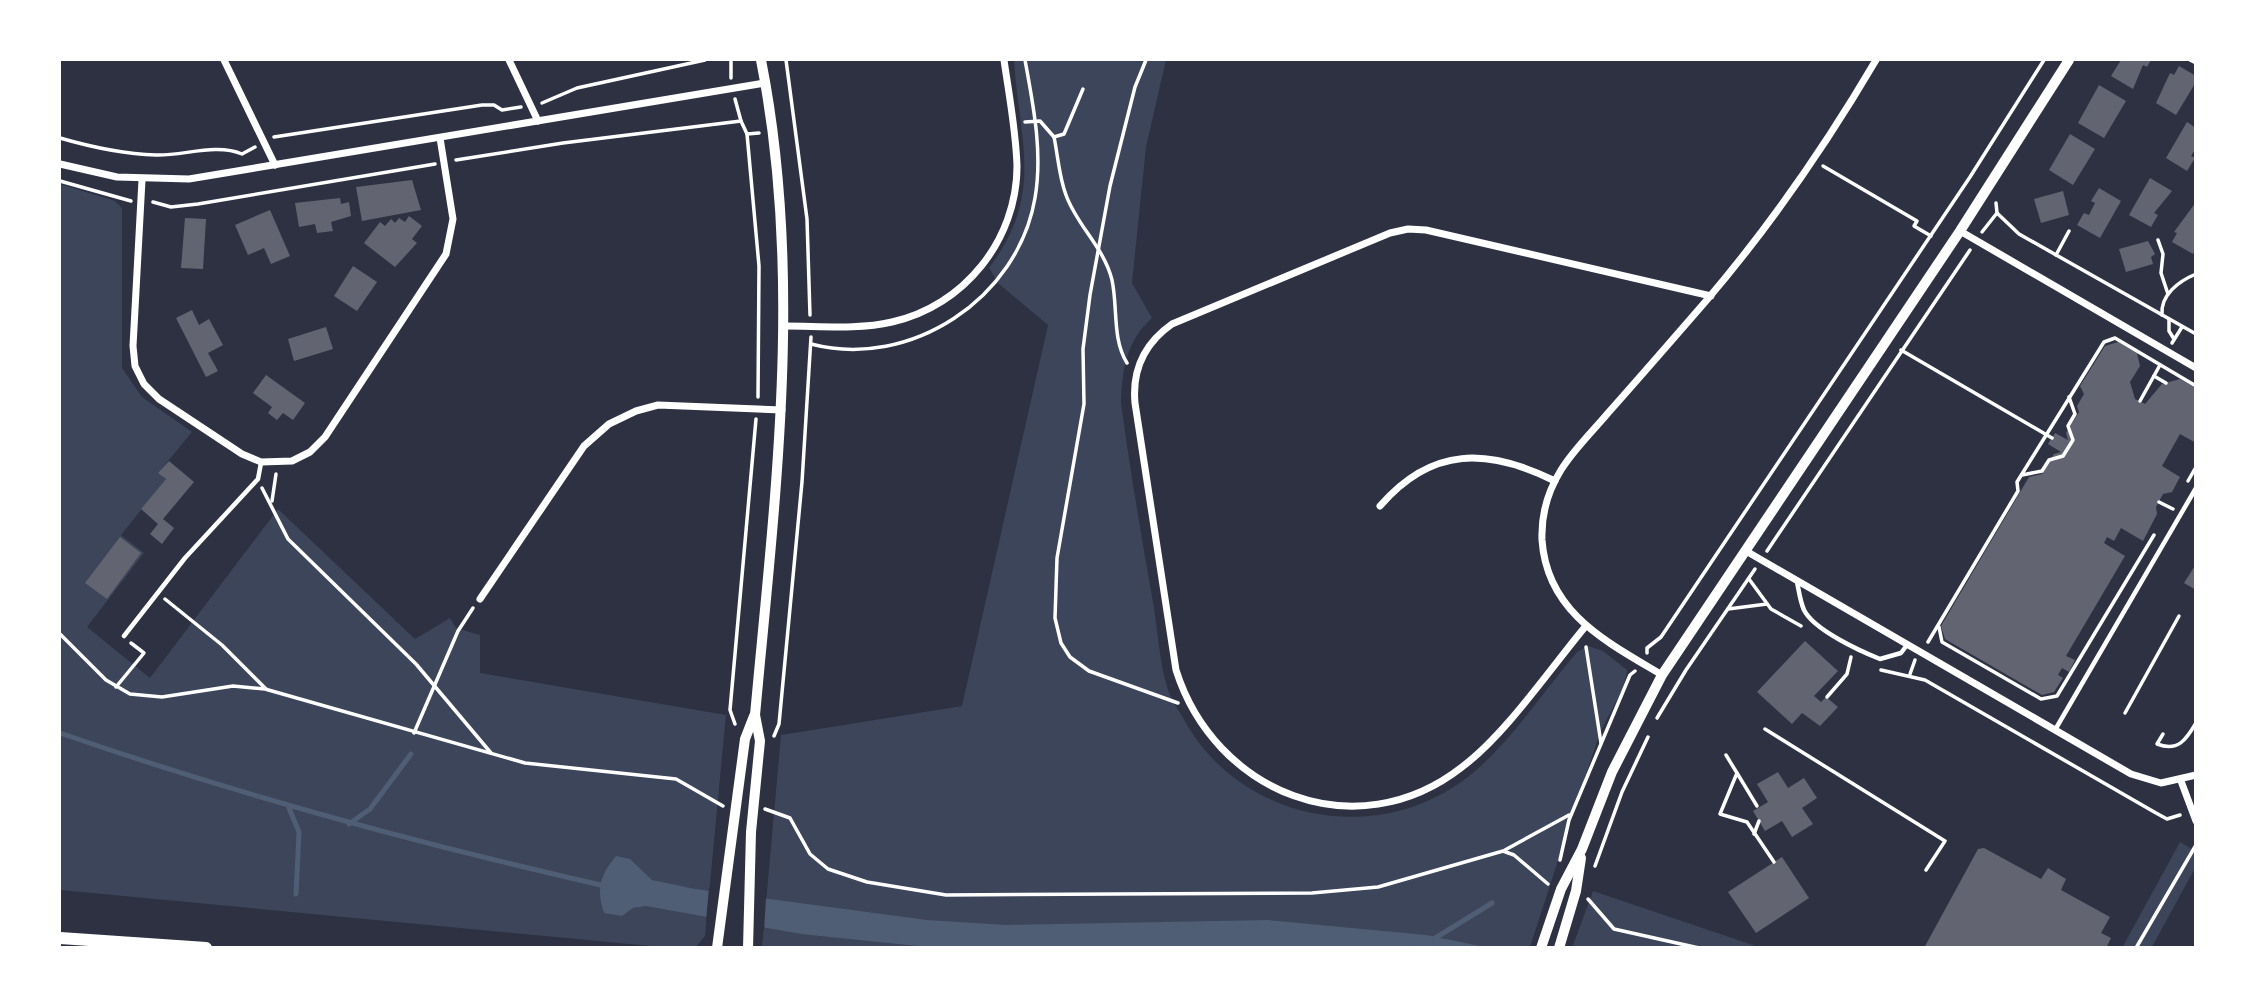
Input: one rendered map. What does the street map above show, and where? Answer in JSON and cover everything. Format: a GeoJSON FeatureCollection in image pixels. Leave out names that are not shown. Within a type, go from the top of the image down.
{"type":"FeatureCollection","features":[{"type":"Feature","properties":{"kind":"main road"},"geometry":{"type":"LineString","coordinates":[[60,938],[206,947]]}},
{"type":"Feature","properties":{"kind":"street"},"geometry":{"type":"LineString","coordinates":[[224,60],[275,165]]}},
{"type":"Feature","properties":{"kind":"street"},"geometry":{"type":"LineString","coordinates":[[509,60],[538,121]]}},
{"type":"Feature","properties":{"kind":"street"},"geometry":{"type":"LineString","coordinates":[[748,946],[753,808],[760,741],[755,715],[782,410],[785,326],[781,216],[761,60]]}},
{"type":"Feature","properties":{"kind":"street"},"geometry":{"type":"LineString","coordinates":[[785,326],[856,326],[892,322],[926,310],[956,292],[986,260],[1007,220],[1017,168],[1004,60]]}},
{"type":"Feature","properties":{"kind":"street"},"geometry":{"type":"LineString","coordinates":[[1662,675],[1583,629],[1558,593],[1544,552],[1545,508],[1555,481],[1572,455],[1711,296],[1800,179],[1876,60]]}},
{"type":"Feature","properties":{"kind":"street"},"geometry":{"type":"LineString","coordinates":[[1541,947],[1561,889],[1582,849],[1617,761],[1662,675],[1960,231],[2069,60]]}},
{"type":"Feature","properties":{"kind":"street"},"geometry":{"type":"LineString","coordinates":[[60,164],[92,173],[142,180],[189,179],[765,83]]}},
{"type":"Feature","properties":{"kind":"street"},"geometry":{"type":"LineString","coordinates":[[142,180],[133,346],[139,376],[159,399],[242,454],[261,462],[279,464],[302,457],[325,437],[446,254],[453,219],[440,138]]}},
{"type":"Feature","properties":{"kind":"street"},"geometry":{"type":"LineString","coordinates":[[1583,629],[1470,761],[1431,787],[1386,802],[1358,806],[1320,803],[1267,785],[1222,751],[1190,707],[1172,652],[1134,392],[1141,358],[1163,331],[1219,304],[1390,233],[1408,229],[1426,230],[1711,296]]}},
{"type":"Feature","properties":{"kind":"street"},"geometry":{"type":"LineString","coordinates":[[1960,231],[2196,368]]}},
{"type":"Feature","properties":{"kind":"street"},"geometry":{"type":"LineString","coordinates":[[481,600],[584,446],[609,424],[636,411],[657,405],[782,410]]}},
{"type":"Feature","properties":{"kind":"street"},"geometry":{"type":"LineString","coordinates":[[1380,506],[1414,475],[1456,459],[1502,459],[1555,481]]}},
{"type":"Feature","properties":{"kind":"street"},"geometry":{"type":"LineString","coordinates":[[1746,551],[2141,779],[2161,783],[2181,781],[2196,775]]}},
{"type":"Feature","properties":{"kind":"street"},"geometry":{"type":"LineString","coordinates":[[718,943],[745,739],[755,715]]}},
{"type":"Feature","properties":{"kind":"street"},"geometry":{"type":"LineString","coordinates":[[2181,781],[2190,811],[2196,821]]}},
{"type":"Feature","properties":{"kind":"street"},"geometry":{"type":"LineString","coordinates":[[1559,947],[1576,891],[1582,849]]}},
{"type":"Feature","properties":{"kind":"lane"},"geometry":{"type":"LineString","coordinates":[[124,636],[256,480],[261,462]]}},
{"type":"Feature","properties":{"kind":"lane"},"geometry":{"type":"LineString","coordinates":[[2055,730],[2196,488]]}},
{"type":"Feature","properties":{"kind":"lane"},"geometry":{"type":"LineString","coordinates":[[1797,580],[1805,611],[1812,621],[1847,642],[1880,659],[1901,653],[1907,644]]}},
{"type":"Feature","properties":{"kind":"path"},"geometry":{"type":"LineString","coordinates":[[60,138],[122,153],[156,155],[223,149],[242,154],[272,137],[482,105],[494,105],[502,110],[531,106],[577,88],[705,60]]}},
{"type":"Feature","properties":{"kind":"path"},"geometry":{"type":"LineString","coordinates":[[811,344],[867,347],[909,340],[970,309],[1007,269],[1030,221],[1038,176],[1035,121],[1025,60]]}},
{"type":"Feature","properties":{"kind":"path"},"geometry":{"type":"LineString","coordinates":[[1146,60],[1135,88],[1113,173],[1099,247],[1083,349],[1084,404],[1058,558],[1055,618],[1061,643],[1070,657],[1089,671],[1190,707]]}},
{"type":"Feature","properties":{"kind":"path"},"geometry":{"type":"LineString","coordinates":[[1559,869],[1571,814],[1618,709],[1630,675],[1641,662],[1645,648],[1661,637],[1931,236],[2044,60]]}},
{"type":"Feature","properties":{"kind":"path"},"geometry":{"type":"LineString","coordinates":[[2190,60],[2196,63]]}},
{"type":"Feature","properties":{"kind":"path"},"geometry":{"type":"LineString","coordinates":[[1054,137],[1064,134],[1083,89]]}},
{"type":"Feature","properties":{"kind":"path"},"geometry":{"type":"LineString","coordinates":[[1013,123],[1035,121],[1044,124],[1054,137],[1065,195],[1078,220],[1099,247],[1111,277],[1117,311],[1118,348],[1128,365]]}},
{"type":"Feature","properties":{"kind":"path"},"geometry":{"type":"LineString","coordinates":[[737,732],[730,710],[757,409],[759,266],[747,134]]}},
{"type":"Feature","properties":{"kind":"path"},"geometry":{"type":"LineString","coordinates":[[1817,174],[1829,155]]}},
{"type":"Feature","properties":{"kind":"path"},"geometry":{"type":"LineString","coordinates":[[1823,166],[1917,221],[1914,226],[1931,236]]}},
{"type":"Feature","properties":{"kind":"path"},"geometry":{"type":"LineString","coordinates":[[2001,194],[1994,205],[1997,213],[2020,234],[2196,334]]}},
{"type":"Feature","properties":{"kind":"path"},"geometry":{"type":"LineString","coordinates":[[1653,725],[1686,670],[1901,350],[1997,213]]}},
{"type":"Feature","properties":{"kind":"path"},"geometry":{"type":"LineString","coordinates":[[2056,255],[2069,231]]}},
{"type":"Feature","properties":{"kind":"path"},"geometry":{"type":"LineString","coordinates":[[2158,240],[2163,254],[2161,273],[2168,294]]}},
{"type":"Feature","properties":{"kind":"path"},"geometry":{"type":"LineString","coordinates":[[2163,316],[2161,305],[2168,294],[2183,279],[2196,274]]}},
{"type":"Feature","properties":{"kind":"path"},"geometry":{"type":"LineString","coordinates":[[2169,319],[2169,331],[2174,340]]}},
{"type":"Feature","properties":{"kind":"path"},"geometry":{"type":"LineString","coordinates":[[2140,401],[2182,327]]}},
{"type":"Feature","properties":{"kind":"path"},"geometry":{"type":"LineString","coordinates":[[1933,637],[2018,491],[2017,482],[2104,342],[2115,338],[2196,386]]}},
{"type":"Feature","properties":{"kind":"path"},"geometry":{"type":"LineString","coordinates":[[1901,350],[2052,438]]}},
{"type":"Feature","properties":{"kind":"path"},"geometry":{"type":"LineString","coordinates":[[1126,371],[1132,354]]}},
{"type":"Feature","properties":{"kind":"path"},"geometry":{"type":"LineString","coordinates":[[2154,376],[2166,383]]}},
{"type":"Feature","properties":{"kind":"path"},"geometry":{"type":"LineString","coordinates":[[2022,475],[2042,471],[2049,460],[2063,456],[2073,440],[2068,426],[2075,414],[2069,397]]}},
{"type":"Feature","properties":{"kind":"path"},"geometry":{"type":"LineString","coordinates":[[271,503],[279,464]]}},
{"type":"Feature","properties":{"kind":"path"},"geometry":{"type":"LineString","coordinates":[[2184,488],[2196,467]]}},
{"type":"Feature","properties":{"kind":"path"},"geometry":{"type":"LineString","coordinates":[[256,480],[271,503],[288,540],[435,684],[492,754]]}},
{"type":"Feature","properties":{"kind":"path"},"geometry":{"type":"LineString","coordinates":[[2164,518],[2179,499]]}},
{"type":"Feature","properties":{"kind":"path"},"geometry":{"type":"LineString","coordinates":[[1938,627],[1942,642],[2041,699],[2057,696],[2157,530]]}},
{"type":"Feature","properties":{"kind":"path"},"geometry":{"type":"LineString","coordinates":[[1749,579],[1767,604],[1806,629]]}},
{"type":"Feature","properties":{"kind":"path"},"geometry":{"type":"LineString","coordinates":[[158,593],[222,645],[268,691]]}},
{"type":"Feature","properties":{"kind":"path"},"geometry":{"type":"LineString","coordinates":[[414,733],[464,619],[481,600]]}},
{"type":"Feature","properties":{"kind":"path"},"geometry":{"type":"LineString","coordinates":[[1728,609],[1767,604]]}},
{"type":"Feature","properties":{"kind":"path"},"geometry":{"type":"LineString","coordinates":[[2125,713],[2179,616]]}},
{"type":"Feature","properties":{"kind":"path"},"geometry":{"type":"LineString","coordinates":[[1583,629],[1601,743]]}},
{"type":"Feature","properties":{"kind":"path"},"geometry":{"type":"LineString","coordinates":[[60,634],[116,687],[148,698],[233,686],[268,691],[525,763],[676,779],[718,804],[735,808]]}},
{"type":"Feature","properties":{"kind":"path"},"geometry":{"type":"LineString","coordinates":[[116,687],[144,653],[124,636]]}},
{"type":"Feature","properties":{"kind":"path"},"geometry":{"type":"LineString","coordinates":[[1827,697],[1847,674],[1851,655],[1854,657]]}},
{"type":"Feature","properties":{"kind":"path"},"geometry":{"type":"LineString","coordinates":[[1872,666],[1925,680],[2167,819],[2190,811]]}},
{"type":"Feature","properties":{"kind":"path"},"geometry":{"type":"LineString","coordinates":[[2163,734],[2157,744],[2174,747],[2184,742],[2196,723]]}},
{"type":"Feature","properties":{"kind":"path"},"geometry":{"type":"LineString","coordinates":[[1765,729],[1945,841],[1926,870]]}},
{"type":"Feature","properties":{"kind":"path"},"geometry":{"type":"LineString","coordinates":[[1593,871],[1622,792],[1648,736]]}},
{"type":"Feature","properties":{"kind":"path"},"geometry":{"type":"LineString","coordinates":[[1726,755],[1757,806]]}},
{"type":"Feature","properties":{"kind":"path"},"geometry":{"type":"LineString","coordinates":[[1737,773],[1720,814],[1747,822],[1774,862]]}},
{"type":"Feature","properties":{"kind":"path"},"geometry":{"type":"LineString","coordinates":[[753,808],[779,812],[790,818],[810,854],[828,869],[867,882],[930,895],[1312,893],[1378,887],[1503,851],[1571,814]]}},
{"type":"Feature","properties":{"kind":"path"},"geometry":{"type":"LineString","coordinates":[[1754,834],[1759,821]]}},
{"type":"Feature","properties":{"kind":"path"},"geometry":{"type":"LineString","coordinates":[[2136,947],[2196,845]]}},
{"type":"Feature","properties":{"kind":"path"},"geometry":{"type":"LineString","coordinates":[[1503,851],[1514,855],[1545,883],[1561,889]]}},
{"type":"Feature","properties":{"kind":"path"},"geometry":{"type":"LineString","coordinates":[[1576,891],[1591,902],[1614,929],[1699,947]]}},
{"type":"Feature","properties":{"kind":"shaded area"},"geometry":{"type":"Polygon","coordinates":[[[1014,60],[1166,60],[1146,147],[1132,283],[1152,318],[1136,336],[1127,357],[1121,403],[1165,679],[1176,706],[1210,756],[1240,782],[1273,801],[1310,812],[1349,817],[1388,813],[1426,802],[1461,782],[1477,769],[1508,738],[1577,652],[1588,646],[1603,651],[1627,670],[1623,687],[1601,730],[1530,947],[762,947],[781,735],[962,706],[1048,325],[999,284],[989,268],[1006,241],[1023,191],[1023,142],[1014,60]]]}},
{"type":"Feature","properties":{"kind":"shaded area"},"geometry":{"type":"Polygon","coordinates":[[[60,184],[115,201],[122,208],[122,368],[142,397],[192,432],[159,472],[166,479],[121,535],[144,553],[87,627],[150,678],[278,509],[415,639],[450,618],[456,628],[480,635],[480,673],[726,715],[705,936],[696,947],[661,947],[60,890],[60,184]]]}},
{"type":"Feature","properties":{"kind":"shaded area"},"geometry":{"type":"Polygon","coordinates":[[[2180,842],[2195,851],[2195,868],[2152,947],[2122,948],[2180,842]]]}},
{"type":"Feature","properties":{"kind":"shaded area"},"geometry":{"type":"Polygon","coordinates":[[[616,856],[630,859],[652,880],[695,889],[927,920],[1007,925],[1268,920],[1426,935],[1485,947],[927,947],[801,934],[646,906],[633,908],[622,916],[604,913],[600,897],[603,876],[616,856]]]}},
{"type":"Feature","properties":{"kind":"shaded area"},"geometry":{"type":"Polygon","coordinates":[[[1593,891],[1750,944],[1758,947],[1572,948],[1593,891]]]}},
{"type":"Feature","properties":{"kind":"pier"},"geometry":{"type":"Polygon","coordinates":[[[709,888],[766,897],[764,931],[706,921],[709,888]]]}},
{"type":"Feature","properties":{"kind":"building"},"geometry":{"type":"Polygon","coordinates":[[[2121,60],[2151,60],[2147,67],[2143,65],[2133,89],[2111,76],[2121,60]]]}},
{"type":"Feature","properties":{"kind":"building"},"geometry":{"type":"Polygon","coordinates":[[[2179,66],[2196,76],[2196,82],[2176,115],[2156,103],[2170,73],[2174,75],[2179,66]]]}},
{"type":"Feature","properties":{"kind":"building"},"geometry":{"type":"Polygon","coordinates":[[[2099,85],[2126,101],[2104,138],[2078,123],[2099,85]]]}},
{"type":"Feature","properties":{"kind":"building"},"geometry":{"type":"Polygon","coordinates":[[[2187,122],[2196,128],[2196,148],[2191,156],[2195,158],[2187,171],[2166,158],[2187,122]]]}},
{"type":"Feature","properties":{"kind":"building"},"geometry":{"type":"Polygon","coordinates":[[[2070,134],[2095,149],[2073,185],[2049,170],[2070,134]]]}},
{"type":"Feature","properties":{"kind":"building"},"geometry":{"type":"Polygon","coordinates":[[[2150,178],[2172,191],[2154,213],[2158,215],[2151,227],[2129,215],[2150,178]]]}},
{"type":"Feature","properties":{"kind":"building"},"geometry":{"type":"Polygon","coordinates":[[[412,180],[421,210],[362,221],[356,187],[412,180]]]}},
{"type":"Feature","properties":{"kind":"building"},"geometry":{"type":"Polygon","coordinates":[[[2099,188],[2121,201],[2100,238],[2077,225],[2084,213],[2089,215],[2095,203],[2091,201],[2099,188]]]}},
{"type":"Feature","properties":{"kind":"building"},"geometry":{"type":"Polygon","coordinates":[[[2063,191],[2069,215],[2041,223],[2034,199],[2063,191]]]}},
{"type":"Feature","properties":{"kind":"building"},"geometry":{"type":"Polygon","coordinates":[[[340,198],[341,204],[349,202],[351,216],[331,222],[333,231],[317,233],[315,224],[299,227],[295,203],[340,198]]]}},
{"type":"Feature","properties":{"kind":"building"},"geometry":{"type":"Polygon","coordinates":[[[2196,202],[2196,250],[2193,254],[2172,242],[2177,233],[2174,232],[2196,202]]]}},
{"type":"Feature","properties":{"kind":"building"},"geometry":{"type":"Polygon","coordinates":[[[270,210],[290,256],[271,264],[264,248],[248,255],[235,225],[270,210]]]}},
{"type":"Feature","properties":{"kind":"building"},"geometry":{"type":"Polygon","coordinates":[[[409,216],[422,226],[412,239],[417,243],[395,267],[364,243],[380,222],[385,226],[391,219],[395,223],[399,218],[405,222],[409,216]]]}},
{"type":"Feature","properties":{"kind":"building"},"geometry":{"type":"Polygon","coordinates":[[[185,218],[206,219],[203,269],[181,268],[185,218]]]}},
{"type":"Feature","properties":{"kind":"building"},"geometry":{"type":"Polygon","coordinates":[[[2148,241],[2155,254],[2151,257],[2153,264],[2126,272],[2119,249],[2148,241]]]}},
{"type":"Feature","properties":{"kind":"building"},"geometry":{"type":"Polygon","coordinates":[[[353,266],[377,282],[357,311],[334,296],[353,266]]]}},
{"type":"Feature","properties":{"kind":"building"},"geometry":{"type":"Polygon","coordinates":[[[192,310],[199,325],[209,319],[223,345],[208,353],[218,371],[206,377],[176,318],[192,310]]]}},
{"type":"Feature","properties":{"kind":"building"},"geometry":{"type":"Polygon","coordinates":[[[326,327],[333,349],[294,361],[288,339],[326,327]]]}},
{"type":"Feature","properties":{"kind":"building"},"geometry":{"type":"Polygon","coordinates":[[[2118,342],[2137,353],[2140,366],[2130,382],[2135,399],[2145,404],[2162,384],[2180,379],[2196,388],[2196,443],[2180,434],[2162,466],[2180,477],[2172,492],[2163,494],[2156,507],[2157,514],[2143,541],[2121,528],[2114,541],[2107,537],[2104,543],[2125,556],[2066,656],[2075,660],[2069,672],[2062,668],[2058,675],[2063,678],[2054,692],[2042,695],[1945,639],[1941,626],[2029,477],[2042,474],[2054,454],[2061,452],[2048,444],[2055,433],[2068,440],[2066,433],[2079,412],[2077,406],[2084,394],[2080,386],[2105,346],[2118,342]]]}},
{"type":"Feature","properties":{"kind":"building"},"geometry":{"type":"Polygon","coordinates":[[[266,375],[305,403],[293,420],[283,413],[277,420],[268,413],[272,407],[253,393],[266,375]]]}},
{"type":"Feature","properties":{"kind":"building"},"geometry":{"type":"Polygon","coordinates":[[[169,461],[194,482],[163,519],[174,528],[162,544],[150,534],[158,524],[141,509],[166,479],[158,473],[169,461]]]}},
{"type":"Feature","properties":{"kind":"building"},"geometry":{"type":"Polygon","coordinates":[[[120,537],[141,553],[107,599],[85,583],[120,537]]]}},
{"type":"Feature","properties":{"kind":"building"},"geometry":{"type":"Polygon","coordinates":[[[2196,564],[2196,590],[2184,583],[2196,564]]]}},
{"type":"Feature","properties":{"kind":"building"},"geometry":{"type":"Polygon","coordinates":[[[1805,641],[1838,671],[1814,696],[1821,702],[1826,697],[1838,707],[1820,726],[1802,713],[1792,724],[1757,692],[1805,641]]]}},
{"type":"Feature","properties":{"kind":"building"},"geometry":{"type":"Polygon","coordinates":[[[1778,772],[1788,788],[1804,778],[1817,798],[1802,808],[1813,824],[1792,837],[1782,821],[1765,831],[1753,811],[1768,802],[1757,784],[1778,772]]]}},
{"type":"Feature","properties":{"kind":"building"},"geometry":{"type":"Polygon","coordinates":[[[1984,848],[2041,879],[2048,868],[2066,879],[2061,890],[2110,917],[2101,933],[2111,938],[2106,948],[1924,948],[1978,849],[1984,848]]]}},
{"type":"Feature","properties":{"kind":"building"},"geometry":{"type":"Polygon","coordinates":[[[1782,857],[1809,898],[1756,933],[1728,892],[1782,857]]]}},
{"type":"Feature","properties":{"kind":"waterway"},"geometry":{"type":"LineString","coordinates":[[60,733],[330,817],[605,886]]}},
{"type":"Feature","properties":{"kind":"waterway"},"geometry":{"type":"LineString","coordinates":[[349,824],[370,809],[411,754]]}},
{"type":"Feature","properties":{"kind":"waterway"},"geometry":{"type":"LineString","coordinates":[[289,808],[299,832],[296,894]]}},
{"type":"Feature","properties":{"kind":"waterway"},"geometry":{"type":"LineString","coordinates":[[1419,948],[1492,903]]}}]}
